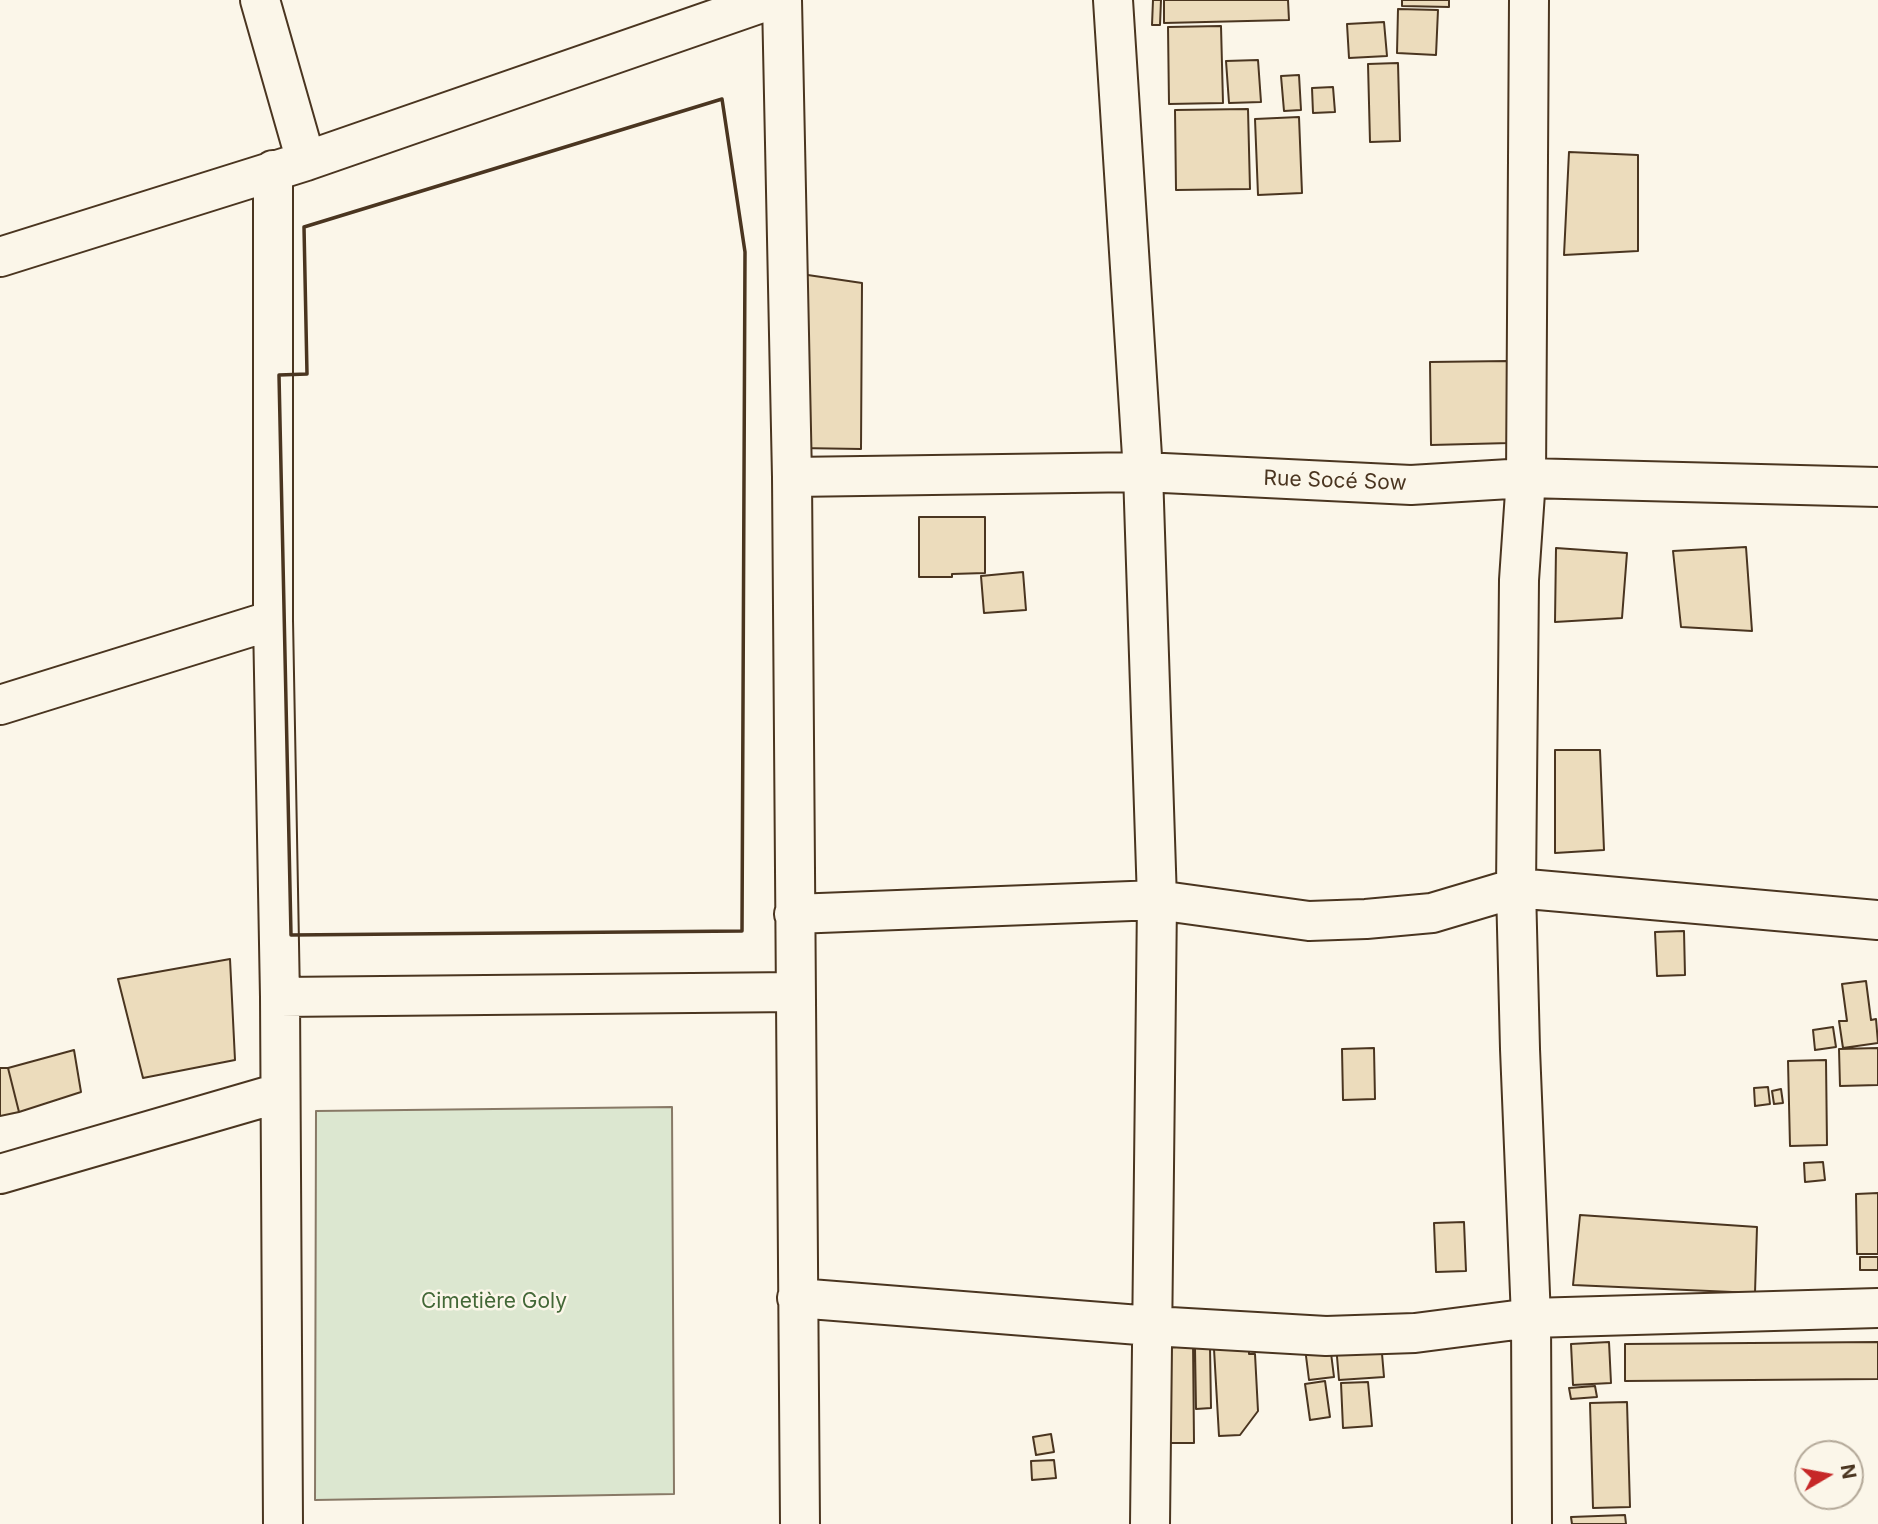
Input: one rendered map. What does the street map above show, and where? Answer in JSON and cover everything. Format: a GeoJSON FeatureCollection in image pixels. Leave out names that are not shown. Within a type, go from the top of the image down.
{"type":"FeatureCollection","features":[{"type":"Feature","properties":{"kind":"street"},"geometry":{"type":"LineString","coordinates":[[260,0],[290,165],[273,620],[280,997],[283,1524]]}},
{"type":"Feature","properties":{"kind":"street"},"geometry":{"type":"LineString","coordinates":[[0,257],[290,165],[771,0]]}},
{"type":"Feature","properties":{"kind":"street"},"geometry":{"type":"LineString","coordinates":[[782,0],[792,477],[800,1524]]}},
{"type":"Feature","properties":{"kind":"street"},"geometry":{"type":"LineString","coordinates":[[1113,0],[1143,472],[1157,900],[1150,1524]]}},
{"type":"Feature","properties":{"kind":"street"},"geometry":{"type":"LineString","coordinates":[[1529,0],[1526,478],[1519,580],[1516,888],[1531,1318],[1532,1524]]}},
{"type":"Feature","properties":{"kind":"street","name":"Rue Socé Sow"},"geometry":{"type":"LineString","coordinates":[[792,477],[1143,472],[1411,485],[1526,478],[1878,487]]}},
{"type":"Feature","properties":{"kind":"street"},"geometry":{"type":"LineString","coordinates":[[0,705],[273,620]]}},
{"type":"Feature","properties":{"kind":"street"},"geometry":{"type":"LineString","coordinates":[[794,914],[1157,900],[1309,920],[1366,919],[1432,913],[1516,888],[1878,920]]}},
{"type":"Feature","properties":{"kind":"street"},"geometry":{"type":"LineString","coordinates":[[280,997],[794,992]]}},
{"type":"Feature","properties":{"kind":"street"},"geometry":{"type":"LineString","coordinates":[[0,1174],[279,1093]]}},
{"type":"Feature","properties":{"kind":"street"},"geometry":{"type":"LineString","coordinates":[[797,1298],[1152,1326],[1326,1336],[1415,1333],[1531,1318],[1878,1308]]}},
{"type":"Feature","properties":{"kind":"green space","name":"Cimetière Goly"},"geometry":{"type":"Polygon","coordinates":[[[672,1107],[674,1494],[315,1500],[316,1111],[672,1107]]]}},
{"type":"Feature","properties":{"kind":"building"},"geometry":{"type":"Polygon","coordinates":[[[1153,0],[1161,0],[1160,25],[1152,25],[1153,0]]]}},
{"type":"Feature","properties":{"kind":"building"},"geometry":{"type":"Polygon","coordinates":[[[1164,0],[1288,0],[1289,20],[1164,23],[1164,0]]]}},
{"type":"Feature","properties":{"kind":"building"},"geometry":{"type":"Polygon","coordinates":[[[1402,0],[1449,0],[1449,7],[1402,6],[1402,0]]]}},
{"type":"Feature","properties":{"kind":"building"},"geometry":{"type":"Polygon","coordinates":[[[1398,9],[1438,10],[1436,55],[1397,53],[1398,9]]]}},
{"type":"Feature","properties":{"kind":"building"},"geometry":{"type":"Polygon","coordinates":[[[1384,22],[1387,56],[1349,58],[1347,24],[1384,22]]]}},
{"type":"Feature","properties":{"kind":"building"},"geometry":{"type":"Polygon","coordinates":[[[1221,26],[1223,103],[1169,104],[1168,27],[1221,26]]]}},
{"type":"Feature","properties":{"kind":"building"},"geometry":{"type":"Polygon","coordinates":[[[1258,60],[1261,102],[1229,103],[1226,61],[1258,60]]]}},
{"type":"Feature","properties":{"kind":"building"},"geometry":{"type":"Polygon","coordinates":[[[1398,63],[1400,141],[1370,142],[1368,64],[1398,63]]]}},
{"type":"Feature","properties":{"kind":"building"},"geometry":{"type":"Polygon","coordinates":[[[1299,75],[1301,110],[1284,111],[1281,76],[1299,75]]]}},
{"type":"Feature","properties":{"kind":"building"},"geometry":{"type":"Polygon","coordinates":[[[1333,87],[1335,112],[1313,113],[1312,88],[1333,87]]]}},
{"type":"Feature","properties":{"kind":"building"},"geometry":{"type":"Polygon","coordinates":[[[1248,109],[1250,189],[1176,190],[1175,110],[1248,109]]]}},
{"type":"Feature","properties":{"kind":"building"},"geometry":{"type":"Polygon","coordinates":[[[1299,117],[1302,193],[1258,195],[1255,119],[1299,117]]]}},
{"type":"Feature","properties":{"kind":"building"},"geometry":{"type":"Polygon","coordinates":[[[1569,152],[1638,155],[1638,251],[1564,255],[1569,152]]]}},
{"type":"Feature","properties":{"kind":"building"},"geometry":{"type":"Polygon","coordinates":[[[801,274],[862,283],[861,449],[799,448],[801,274]]]}},
{"type":"Feature","properties":{"kind":"building"},"geometry":{"type":"Polygon","coordinates":[[[1508,361],[1510,443],[1431,445],[1430,362],[1508,361]]]}},
{"type":"Feature","properties":{"kind":"building"},"geometry":{"type":"Polygon","coordinates":[[[919,517],[985,517],[985,573],[919,577],[919,517]]]}},
{"type":"Feature","properties":{"kind":"building"},"geometry":{"type":"Polygon","coordinates":[[[1746,547],[1752,631],[1681,627],[1673,551],[1746,547]]]}},
{"type":"Feature","properties":{"kind":"building"},"geometry":{"type":"Polygon","coordinates":[[[1556,548],[1627,553],[1622,618],[1555,622],[1556,548]]]}},
{"type":"Feature","properties":{"kind":"building"},"geometry":{"type":"Polygon","coordinates":[[[1023,572],[1026,610],[984,613],[981,576],[1023,572]]]}},
{"type":"Feature","properties":{"kind":"building"},"geometry":{"type":"Polygon","coordinates":[[[1555,750],[1600,750],[1604,850],[1555,853],[1555,750]]]}},
{"type":"Feature","properties":{"kind":"building"},"geometry":{"type":"Polygon","coordinates":[[[1684,931],[1685,975],[1657,976],[1655,932],[1684,931]]]}},
{"type":"Feature","properties":{"kind":"building"},"geometry":{"type":"Polygon","coordinates":[[[230,959],[235,1060],[143,1078],[118,979],[230,959]]]}},
{"type":"Feature","properties":{"kind":"building"},"geometry":{"type":"Polygon","coordinates":[[[1866,981],[1871,1020],[1876,1019],[1878,1043],[1843,1048],[1839,1021],[1847,1021],[1842,984],[1866,981]]]}},
{"type":"Feature","properties":{"kind":"building"},"geometry":{"type":"Polygon","coordinates":[[[1833,1027],[1836,1047],[1815,1050],[1813,1030],[1833,1027]]]}},
{"type":"Feature","properties":{"kind":"building"},"geometry":{"type":"Polygon","coordinates":[[[1374,1048],[1375,1099],[1343,1100],[1342,1049],[1374,1048]]]}},
{"type":"Feature","properties":{"kind":"building"},"geometry":{"type":"Polygon","coordinates":[[[1878,1048],[1878,1085],[1840,1086],[1839,1049],[1878,1048]]]}},
{"type":"Feature","properties":{"kind":"building"},"geometry":{"type":"Polygon","coordinates":[[[74,1050],[81,1092],[19,1112],[8,1068],[74,1050]]]}},
{"type":"Feature","properties":{"kind":"building"},"geometry":{"type":"Polygon","coordinates":[[[1826,1060],[1827,1145],[1790,1146],[1788,1061],[1826,1060]]]}},
{"type":"Feature","properties":{"kind":"building"},"geometry":{"type":"Polygon","coordinates":[[[0,1068],[8,1068],[19,1112],[0,1116],[0,1068]]]}},
{"type":"Feature","properties":{"kind":"building"},"geometry":{"type":"Polygon","coordinates":[[[1768,1087],[1770,1104],[1755,1106],[1754,1088],[1768,1087]]]}},
{"type":"Feature","properties":{"kind":"building"},"geometry":{"type":"Polygon","coordinates":[[[1781,1089],[1783,1103],[1774,1104],[1772,1091],[1781,1089]]]}},
{"type":"Feature","properties":{"kind":"building"},"geometry":{"type":"Polygon","coordinates":[[[1823,1162],[1825,1180],[1805,1182],[1804,1163],[1823,1162]]]}},
{"type":"Feature","properties":{"kind":"building"},"geometry":{"type":"Polygon","coordinates":[[[1878,1193],[1878,1254],[1857,1254],[1856,1194],[1878,1193]]]}},
{"type":"Feature","properties":{"kind":"building"},"geometry":{"type":"Polygon","coordinates":[[[1580,1215],[1757,1227],[1755,1293],[1573,1285],[1580,1215]]]}},
{"type":"Feature","properties":{"kind":"building"},"geometry":{"type":"Polygon","coordinates":[[[1464,1222],[1466,1271],[1436,1272],[1434,1223],[1464,1222]]]}},
{"type":"Feature","properties":{"kind":"building"},"geometry":{"type":"Polygon","coordinates":[[[1860,1257],[1878,1257],[1878,1270],[1860,1270],[1860,1257]]]}},
{"type":"Feature","properties":{"kind":"building"},"geometry":{"type":"Polygon","coordinates":[[[1166,1341],[1193,1341],[1194,1443],[1166,1443],[1166,1341]]]}},
{"type":"Feature","properties":{"kind":"building"},"geometry":{"type":"Polygon","coordinates":[[[1381,1342],[1384,1377],[1339,1380],[1336,1345],[1381,1342]]]}},
{"type":"Feature","properties":{"kind":"building"},"geometry":{"type":"Polygon","coordinates":[[[1609,1342],[1611,1383],[1573,1385],[1571,1344],[1609,1342]]]}},
{"type":"Feature","properties":{"kind":"building"},"geometry":{"type":"Polygon","coordinates":[[[1878,1342],[1878,1379],[1625,1381],[1625,1344],[1878,1342]]]}},
{"type":"Feature","properties":{"kind":"building"},"geometry":{"type":"Polygon","coordinates":[[[1330,1345],[1334,1377],[1309,1380],[1305,1348],[1330,1345]]]}},
{"type":"Feature","properties":{"kind":"building"},"geometry":{"type":"Polygon","coordinates":[[[1210,1347],[1211,1408],[1196,1409],[1195,1348],[1210,1347]]]}},
{"type":"Feature","properties":{"kind":"building"},"geometry":{"type":"Polygon","coordinates":[[[1249,1347],[1249,1354],[1255,1354],[1258,1411],[1240,1435],[1219,1436],[1214,1349],[1249,1347]]]}},
{"type":"Feature","properties":{"kind":"building"},"geometry":{"type":"Polygon","coordinates":[[[1325,1381],[1330,1417],[1310,1420],[1305,1384],[1325,1381]]]}},
{"type":"Feature","properties":{"kind":"building"},"geometry":{"type":"Polygon","coordinates":[[[1368,1382],[1372,1426],[1343,1428],[1341,1383],[1368,1382]]]}},
{"type":"Feature","properties":{"kind":"building"},"geometry":{"type":"Polygon","coordinates":[[[1595,1386],[1597,1397],[1571,1399],[1569,1388],[1595,1386]]]}},
{"type":"Feature","properties":{"kind":"building"},"geometry":{"type":"Polygon","coordinates":[[[1627,1402],[1630,1507],[1593,1508],[1590,1403],[1627,1402]]]}},
{"type":"Feature","properties":{"kind":"building"},"geometry":{"type":"Polygon","coordinates":[[[1051,1434],[1054,1452],[1036,1455],[1033,1437],[1051,1434]]]}},
{"type":"Feature","properties":{"kind":"building"},"geometry":{"type":"Polygon","coordinates":[[[1054,1460],[1056,1478],[1032,1480],[1031,1461],[1054,1460]]]}},
{"type":"Feature","properties":{"kind":"building"},"geometry":{"type":"Polygon","coordinates":[[[1625,1515],[1626,1524],[1572,1524],[1571,1517],[1625,1515]]]}},
{"type":"Feature","properties":{"kind":"wall"},"geometry":{"type":"LineString","coordinates":[[722,99],[745,252],[742,931],[291,935],[279,375],[307,374],[304,227],[722,99]]}}]}
